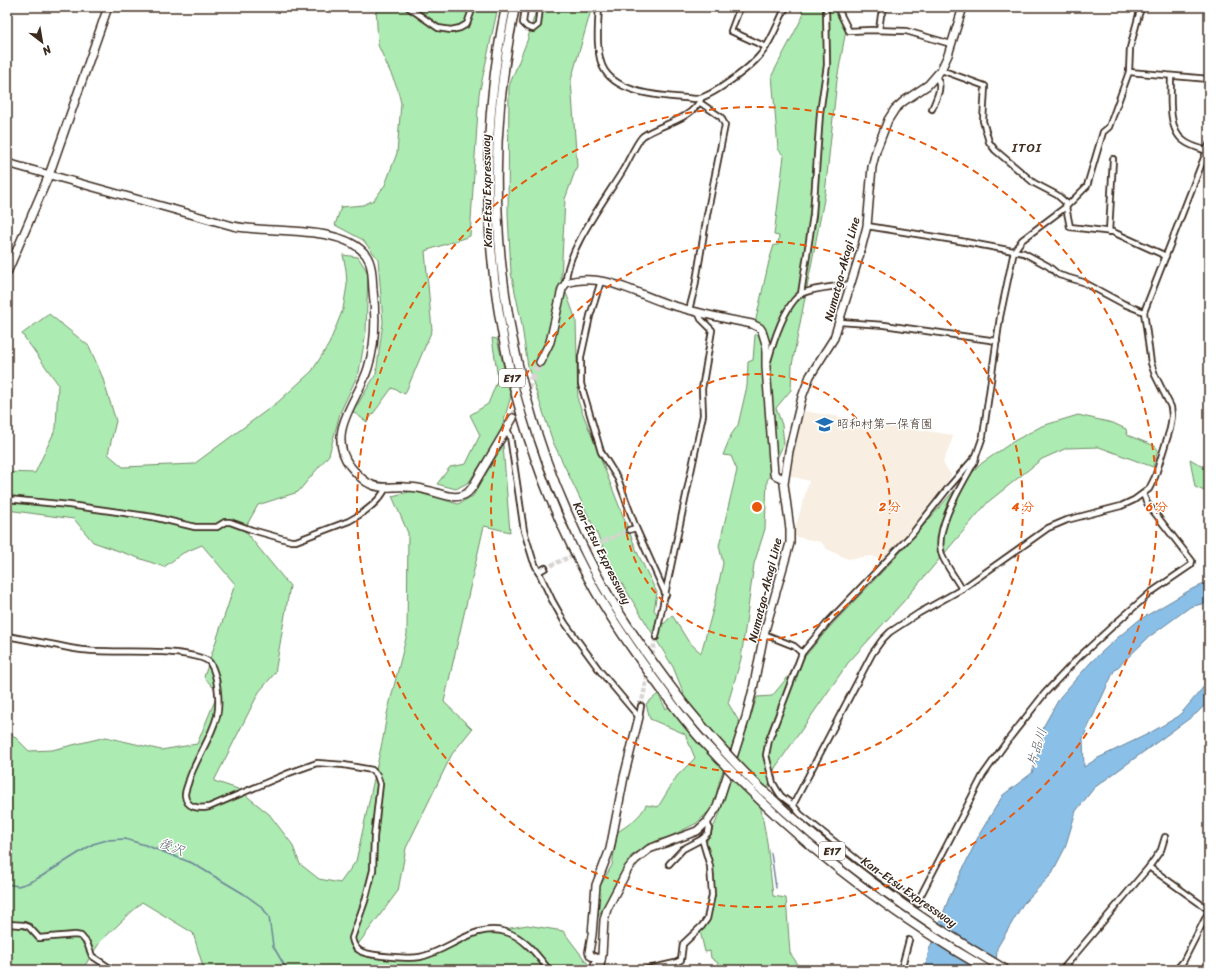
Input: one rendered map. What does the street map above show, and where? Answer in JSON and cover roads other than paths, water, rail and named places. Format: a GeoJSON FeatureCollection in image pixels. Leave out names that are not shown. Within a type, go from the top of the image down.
{"type":"FeatureCollection","features":[{"type":"Feature","properties":{"kind":"highway","name":"Kan-Etsu Expressway"},"geometry":{"type":"LineString","coordinates":[[506,7],[495,68],[490,118],[488,206],[496,297],[503,339],[523,420],[552,500],[572,545],[620,631],[676,710],[711,751],[790,828],[832,864],[874,896],[919,927],[988,970]]}},
{"type":"Feature","properties":{"kind":"highway","name":"Kan-Etsu Expressway"},"geometry":{"type":"LineString","coordinates":[[514,7],[506,55],[498,126],[497,209],[499,248],[504,293],[520,376],[532,419],[544,456],[560,497],[580,541],[603,585],[628,627],[655,666],[717,744],[755,783],[795,820],[879,887],[971,950],[1006,970]]}},
{"type":"Feature","properties":{"kind":"street"},"geometry":{"type":"LineString","coordinates":[[7,273],[49,175],[108,7]]}},
{"type":"Feature","properties":{"kind":"street"},"geometry":{"type":"LineString","coordinates":[[408,7],[438,28],[450,30],[460,28],[466,24],[473,7]]}},
{"type":"Feature","properties":{"kind":"street"},"geometry":{"type":"LineString","coordinates":[[525,7],[523,22],[527,27],[533,29],[538,25],[540,7]]}},
{"type":"Feature","properties":{"kind":"street"},"geometry":{"type":"LineString","coordinates":[[599,7],[599,51],[605,71],[624,86],[639,92],[700,100],[721,118],[725,125],[707,215],[695,287],[689,310]]}},
{"type":"Feature","properties":{"kind":"street"},"geometry":{"type":"LineString","coordinates":[[740,7],[731,31],[766,47]]}},
{"type":"Feature","properties":{"kind":"street"},"geometry":{"type":"LineString","coordinates":[[540,362],[550,342],[573,254],[640,139],[684,116],[700,100],[725,84],[755,61],[766,47],[786,7]]}},
{"type":"Feature","properties":{"kind":"street"},"geometry":{"type":"LineString","coordinates":[[801,294],[813,215],[820,113],[827,65],[826,7]]}},
{"type":"Feature","properties":{"kind":"street"},"geometry":{"type":"LineString","coordinates":[[837,7],[850,31],[906,31],[952,44]]}},
{"type":"Feature","properties":{"kind":"street"},"geometry":{"type":"LineString","coordinates":[[879,30],[881,15],[885,7]]}},
{"type":"Feature","properties":{"kind":"street","name":"Numatga-Akagi Line"},"geometry":{"type":"LineString","coordinates":[[599,970],[598,959],[604,920],[607,910],[628,869],[635,860],[649,849],[697,831],[707,822],[717,807],[746,717],[764,634],[790,543],[790,528],[784,479],[802,397],[810,376],[834,338],[840,322],[867,226],[872,167],[876,151],[888,120],[898,105],[928,85],[941,70],[952,44],[963,7]]}},
{"type":"Feature","properties":{"kind":"street"},"geometry":{"type":"LineString","coordinates":[[962,589],[941,554],[941,538],[953,501],[975,461],[983,436],[1000,317],[1014,251],[1022,240],[1067,206],[1087,186],[1103,132],[1109,126],[1129,72],[1130,48],[1138,14],[1142,7]]}},
{"type":"Feature","properties":{"kind":"street"},"geometry":{"type":"LineString","coordinates":[[941,70],[985,86],[983,121],[989,142],[995,150],[1034,183],[1061,198],[1067,206],[1069,226],[1072,228],[1109,232],[1166,256]]}},
{"type":"Feature","properties":{"kind":"street"},"geometry":{"type":"LineString","coordinates":[[1129,72],[1209,79]]}},
{"type":"Feature","properties":{"kind":"street"},"geometry":{"type":"LineString","coordinates":[[1171,76],[1171,116],[1173,124],[1183,141],[1206,151]]}},
{"type":"Feature","properties":{"kind":"street"},"geometry":{"type":"LineString","coordinates":[[932,109],[940,82],[936,77]]}},
{"type":"Feature","properties":{"kind":"street"},"geometry":{"type":"LineString","coordinates":[[793,805],[865,668],[882,640],[890,632],[962,589],[1048,528],[1067,520],[1121,506],[1149,489],[1155,477],[1170,429],[1172,416],[1168,398],[1155,375],[1151,363],[1144,312],[1209,145]]}},
{"type":"Feature","properties":{"kind":"street"},"geometry":{"type":"LineString","coordinates":[[1109,232],[1113,159]]}},
{"type":"Feature","properties":{"kind":"street"},"geometry":{"type":"LineString","coordinates":[[7,163],[233,226],[246,229],[304,232],[339,238],[359,248],[366,256],[370,265],[375,306],[374,337],[368,368],[348,410],[341,430],[340,443],[342,452],[352,469],[370,484],[385,488],[412,487],[451,496],[463,496],[468,493],[473,486],[513,418]]}},
{"type":"Feature","properties":{"kind":"street"},"geometry":{"type":"LineString","coordinates":[[867,226],[1024,253],[1037,259],[1059,275],[1083,282],[1124,304],[1144,312]]}},
{"type":"Feature","properties":{"kind":"street"},"geometry":{"type":"LineString","coordinates":[[566,283],[573,280],[583,280],[622,286],[689,310],[752,324],[760,328],[766,344],[766,367],[774,474],[784,479]]}},
{"type":"Feature","properties":{"kind":"street"},"geometry":{"type":"LineString","coordinates":[[602,282],[590,316],[581,357],[581,384],[601,452],[618,480],[636,528],[666,595]]}},
{"type":"Feature","properties":{"kind":"street"},"geometry":{"type":"LineString","coordinates":[[766,367],[783,318],[794,300],[801,294],[811,291],[851,284]]}},
{"type":"Feature","properties":{"kind":"street"},"geometry":{"type":"LineString","coordinates":[[656,637],[703,415],[702,389],[712,335],[711,328],[701,319],[698,312]]}},
{"type":"Feature","properties":{"kind":"street"},"geometry":{"type":"LineString","coordinates":[[840,322],[884,325],[997,341]]}},
{"type":"Feature","properties":{"kind":"street"},"geometry":{"type":"LineString","coordinates":[[507,429],[510,436],[524,531],[538,572],[565,623],[600,671],[639,717]]}},
{"type":"Feature","properties":{"kind":"street"},"geometry":{"type":"LineString","coordinates":[[976,456],[949,487],[912,534],[829,621],[802,653],[769,740],[766,755],[773,782],[777,790],[800,814],[870,870],[918,904],[920,897],[983,775],[1008,740],[1041,699],[1078,658],[1116,623],[1150,594],[1191,565],[1192,561],[1147,504],[1143,494]]}},
{"type":"Feature","properties":{"kind":"street"},"geometry":{"type":"LineString","coordinates":[[7,500],[69,505],[153,517],[195,527],[217,527],[225,522],[230,522],[291,541],[357,517],[383,495],[385,488]]}},
{"type":"Feature","properties":{"kind":"street"},"geometry":{"type":"LineString","coordinates":[[629,530],[636,528]]}},
{"type":"Feature","properties":{"kind":"street"},"geometry":{"type":"LineString","coordinates":[[538,572],[545,568]]}},
{"type":"Feature","properties":{"kind":"street"},"geometry":{"type":"LineString","coordinates":[[764,634],[794,646],[802,653]]}},
{"type":"Feature","properties":{"kind":"street"},"geometry":{"type":"LineString","coordinates":[[7,636],[80,650],[111,652],[153,651],[179,653],[205,659],[210,662],[214,671],[219,701],[217,717],[192,772],[186,789],[185,796],[187,801],[192,806],[197,808],[209,807],[289,772],[317,763],[344,765],[372,770],[377,775],[380,784],[374,837],[373,870],[365,901],[352,938],[353,945],[361,952],[367,954],[396,957],[419,957],[483,930],[506,931],[527,945],[549,970]]}},
{"type":"Feature","properties":{"kind":"street"},"geometry":{"type":"LineString","coordinates":[[592,970],[598,959],[591,956],[589,952],[592,935],[596,885],[610,849],[624,778],[641,706]]}},
{"type":"Feature","properties":{"kind":"street"},"geometry":{"type":"LineString","coordinates":[[668,864],[683,849],[702,839],[708,833],[709,830],[707,822]]}},
{"type":"Feature","properties":{"kind":"street"},"geometry":{"type":"LineString","coordinates":[[1062,970],[1149,867],[1161,850],[1165,837]]}},
{"type":"Feature","properties":{"kind":"street"},"geometry":{"type":"LineString","coordinates":[[644,970],[675,963],[681,960],[683,944],[702,926],[707,919],[712,895],[711,874],[709,859],[702,839]]}},
{"type":"Feature","properties":{"kind":"street"},"geometry":{"type":"LineString","coordinates":[[1149,867],[1209,911],[1183,962],[1176,970]]}},
{"type":"Feature","properties":{"kind":"street"},"geometry":{"type":"LineString","coordinates":[[7,924],[24,925],[39,938],[74,935],[81,936],[87,943],[92,956],[113,970]]}},
{"type":"Feature","properties":{"kind":"street"},"geometry":{"type":"LineString","coordinates":[[901,970],[909,940]]}},
{"type":"Feature","properties":{"kind":"water"},"geometry":{"type":"Polygon","coordinates":[[[1209,582],[1209,602],[1190,607],[1149,637],[1114,671],[1083,738],[1084,767],[1098,758],[1148,734],[1179,716],[1209,679],[1209,701],[1197,713],[1094,788],[1076,811],[1065,848],[1051,875],[1023,904],[997,948],[996,970],[925,970],[929,950],[949,898],[980,833],[1003,795],[1032,773],[1039,750],[1042,729],[1060,697],[1091,662],[1139,620],[1190,590],[1209,582]]]}},
{"type":"Feature","properties":{"kind":"waterway","name":"後沢"},"geometry":{"type":"LineString","coordinates":[[7,884],[18,886],[28,883],[42,876],[93,844],[107,840],[125,839],[145,845],[192,863],[244,894],[262,907],[269,917],[273,946],[287,970]]}},
{"type":"Feature","properties":{"kind":"waterway"},"geometry":{"type":"LineString","coordinates":[[771,853],[776,888]]}},
{"type":"Feature","properties":{"kind":"waterway","name":"後沢"},"geometry":{"type":"LineString","coordinates":[[462,970],[476,965],[490,965],[520,970]]}},
{"type":"Feature","properties":{"kind":"tunnel"},"geometry":{"type":"LineString","coordinates":[[513,418],[540,362]]}},
{"type":"Feature","properties":{"kind":"tunnel"},"geometry":{"type":"LineString","coordinates":[[545,568],[629,530]]}},
{"type":"Feature","properties":{"kind":"tunnel"},"geometry":{"type":"LineString","coordinates":[[641,706],[656,637]]}},
{"type":"Feature","properties":{"kind":"place","name":"昭和村第一保育園"},"geometry":{"type":"Point","coordinates":[824,424]}},
{"type":"Feature","properties":{"kind":"district","name":"ITOI"},"geometry":{"type":"Point","coordinates":[1027,147]}},
{"type":"Feature","properties":{"kind":"water label","name":"片品川"},"geometry":{"type":"Point","coordinates":[1036,747]}}]}
